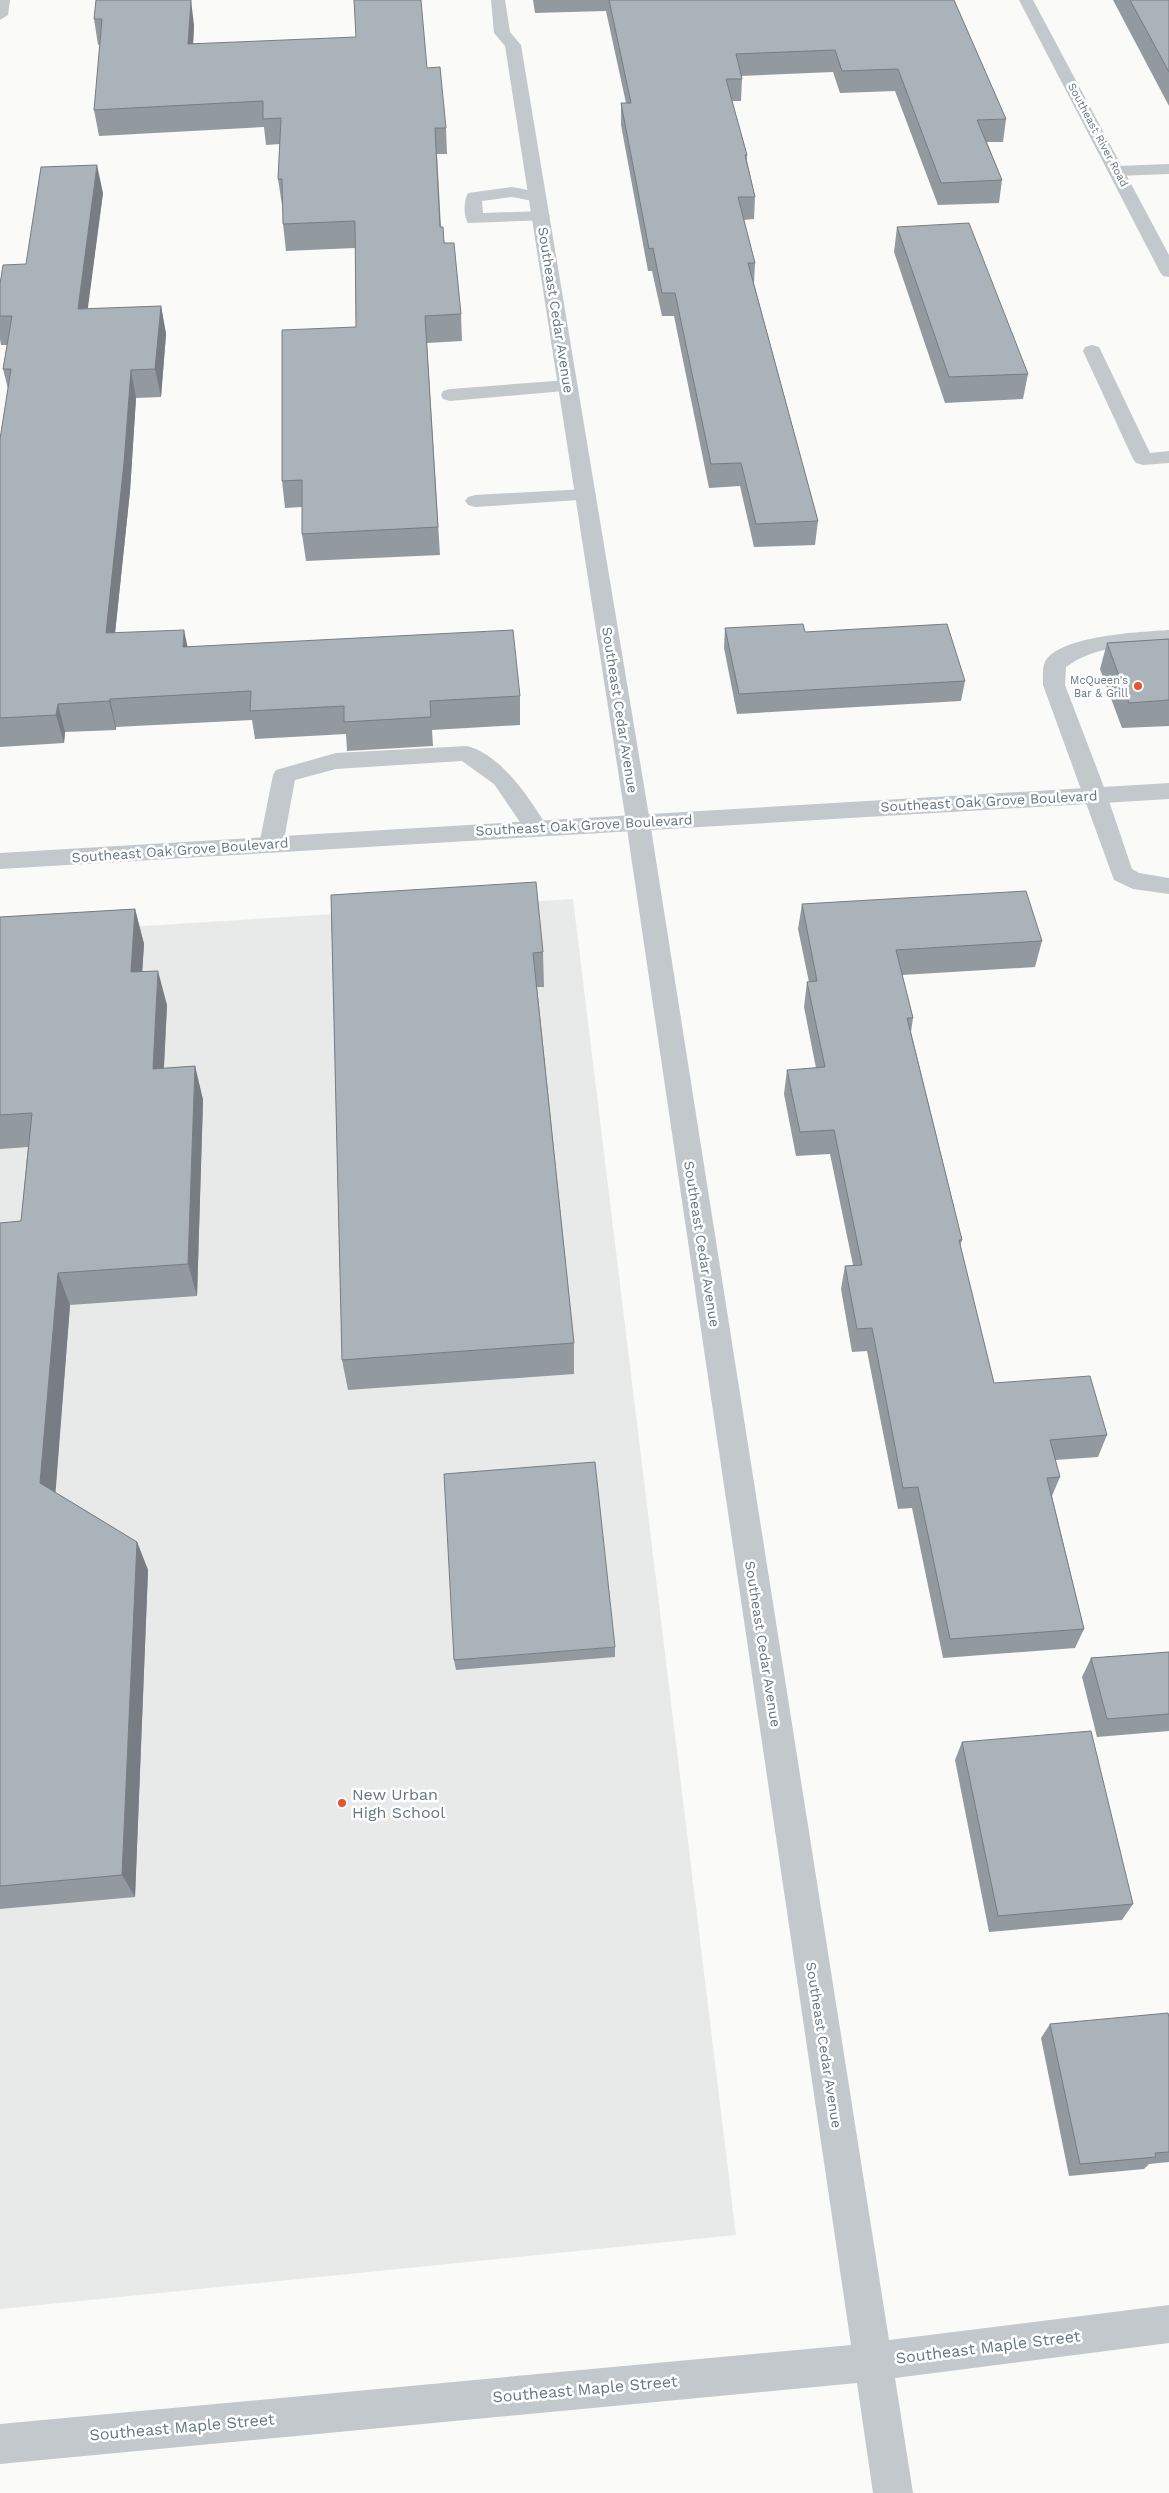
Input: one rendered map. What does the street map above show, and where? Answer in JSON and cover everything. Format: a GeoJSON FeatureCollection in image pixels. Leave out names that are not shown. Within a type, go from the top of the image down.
{"type":"FeatureCollection","features":[{"type":"Feature","properties":{"kind":"street"},"geometry":{"type":"LineString","coordinates":[[0,15],[3,0]]}},
{"type":"Feature","properties":{"kind":"street","name":"Southeast Cedar Avenue"},"geometry":{"type":"LineString","coordinates":[[498,0],[502,33],[513,45],[638,822],[893,2493]]}},
{"type":"Feature","properties":{"kind":"street","name":"Southeast River Road"},"geometry":{"type":"LineString","coordinates":[[1026,0],[1169,272]]}},
{"type":"Feature","properties":{"kind":"street"},"geometry":{"type":"LineString","coordinates":[[1117,172],[1169,169]]}},
{"type":"Feature","properties":{"kind":"street"},"geometry":{"type":"LineString","coordinates":[[1092,351],[1143,459],[1169,458]]}},
{"type":"Feature","properties":{"kind":"street"},"geometry":{"type":"LineString","coordinates":[[450,395],[568,386]]}},
{"type":"Feature","properties":{"kind":"street"},"geometry":{"type":"LineString","coordinates":[[475,501],[586,495]]}},
{"type":"Feature","properties":{"kind":"street"},"geometry":{"type":"LineString","coordinates":[[1169,637],[1108,643],[1065,654],[1055,664],[1054,685],[1096,795],[1122,874],[1133,882],[1169,886]]}},
{"type":"Feature","properties":{"kind":"street"},"geometry":{"type":"LineString","coordinates":[[271,844],[284,775],[336,761],[467,753],[502,779],[536,828]]}},
{"type":"Feature","properties":{"kind":"street","name":"Southeast Oak Grove Boulevard"},"geometry":{"type":"LineString","coordinates":[[0,861],[1169,791]]}},
{"type":"Feature","properties":{"kind":"street","name":"Southeast Maple Street"},"geometry":{"type":"LineString","coordinates":[[0,2444],[872,2362],[1169,2324]]}},
{"type":"Feature","properties":{"kind":"shaded area","name":"New Urban High School"},"geometry":{"type":"Polygon","coordinates":[[[573,899],[736,2235],[0,2309],[0,935],[573,899]]]}},
{"type":"Feature","properties":{"kind":"building"},"geometry":{"type":"Polygon","coordinates":[[[96,0],[191,0],[188,44],[356,37],[354,0],[421,0],[427,68],[440,67],[446,128],[435,128],[440,227],[443,227],[444,243],[454,243],[461,314],[425,316],[438,527],[302,534],[302,480],[282,481],[282,330],[356,327],[355,221],[283,224],[282,179],[278,179],[281,118],[263,119],[263,101],[94,110],[102,19],[94,19],[96,0]]]}},
{"type":"Feature","properties":{"kind":"building"},"geometry":{"type":"Polygon","coordinates":[[[609,0],[954,0],[1006,119],[977,120],[1002,180],[941,183],[898,69],[842,71],[835,50],[736,54],[742,79],[726,79],[747,155],[745,155],[755,197],[738,197],[755,263],[748,263],[818,521],[756,524],[741,463],[711,464],[675,293],[662,293],[653,248],[649,249],[621,103],[631,103],[609,0]]]}},
{"type":"Feature","properties":{"kind":"building"},"geometry":{"type":"Polygon","coordinates":[[[1130,0],[1169,0],[1169,72],[1130,0]]]}},
{"type":"Feature","properties":{"kind":"building"},"geometry":{"type":"Polygon","coordinates":[[[97,165],[78,309],[161,306],[155,369],[131,370],[124,463],[106,633],[184,630],[183,647],[513,630],[520,696],[430,701],[431,717],[344,722],[344,706],[250,711],[251,691],[58,704],[56,715],[0,718],[0,439],[11,369],[3,369],[12,316],[0,316],[0,284],[3,265],[26,264],[41,167],[97,165]]]}},
{"type":"Feature","properties":{"kind":"building"},"geometry":{"type":"Polygon","coordinates":[[[969,223],[1028,374],[949,377],[897,227],[969,223]]]}},
{"type":"Feature","properties":{"kind":"building"},"geometry":{"type":"Polygon","coordinates":[[[803,624],[805,632],[947,624],[965,681],[739,694],[725,628],[803,624]]]}},
{"type":"Feature","properties":{"kind":"building"},"geometry":{"type":"Polygon","coordinates":[[[1169,639],[1169,700],[1129,703],[1107,643],[1169,639]]]}},
{"type":"Feature","properties":{"kind":"building"},"geometry":{"type":"Polygon","coordinates":[[[536,882],[543,952],[533,953],[574,1343],[342,1360],[331,895],[536,882]]]}},
{"type":"Feature","properties":{"kind":"building"},"geometry":{"type":"Polygon","coordinates":[[[1026,891],[1042,941],[896,950],[913,1018],[907,1018],[962,1240],[959,1240],[994,1383],[1090,1376],[1107,1435],[1050,1440],[1060,1477],[1047,1478],[1084,1629],[950,1639],[918,1487],[903,1488],[872,1328],[857,1329],[845,1266],[862,1265],[834,1130],[800,1132],[787,1070],[825,1067],[807,982],[817,981],[802,904],[1026,891]]]}},
{"type":"Feature","properties":{"kind":"building"},"geometry":{"type":"Polygon","coordinates":[[[135,909],[131,972],[158,971],[153,1069],[195,1066],[188,1264],[58,1273],[40,1483],[137,1542],[122,1875],[0,1886],[0,1223],[21,1221],[32,1113],[0,1115],[0,917],[135,909]]]}},
{"type":"Feature","properties":{"kind":"building"},"geometry":{"type":"Polygon","coordinates":[[[595,1462],[615,1647],[454,1660],[444,1474],[595,1462]]]}},
{"type":"Feature","properties":{"kind":"building"},"geometry":{"type":"Polygon","coordinates":[[[1169,1652],[1169,1714],[1107,1719],[1091,1658],[1169,1652]]]}},
{"type":"Feature","properties":{"kind":"building"},"geometry":{"type":"Polygon","coordinates":[[[1091,1731],[1133,1904],[998,1916],[962,1742],[1091,1731]]]}},
{"type":"Feature","properties":{"kind":"building"},"geometry":{"type":"Polygon","coordinates":[[[1168,2013],[1169,2152],[1155,2153],[1156,2157],[1080,2164],[1050,2024],[1168,2013]]]}},
{"type":"Feature","properties":{"kind":"place","name":"McQueen's Bar & Grill"},"geometry":{"type":"Point","coordinates":[1138,686]}},
{"type":"Feature","properties":{"kind":"place","name":"New Urban High School"},"geometry":{"type":"Point","coordinates":[342,1803]}}]}
